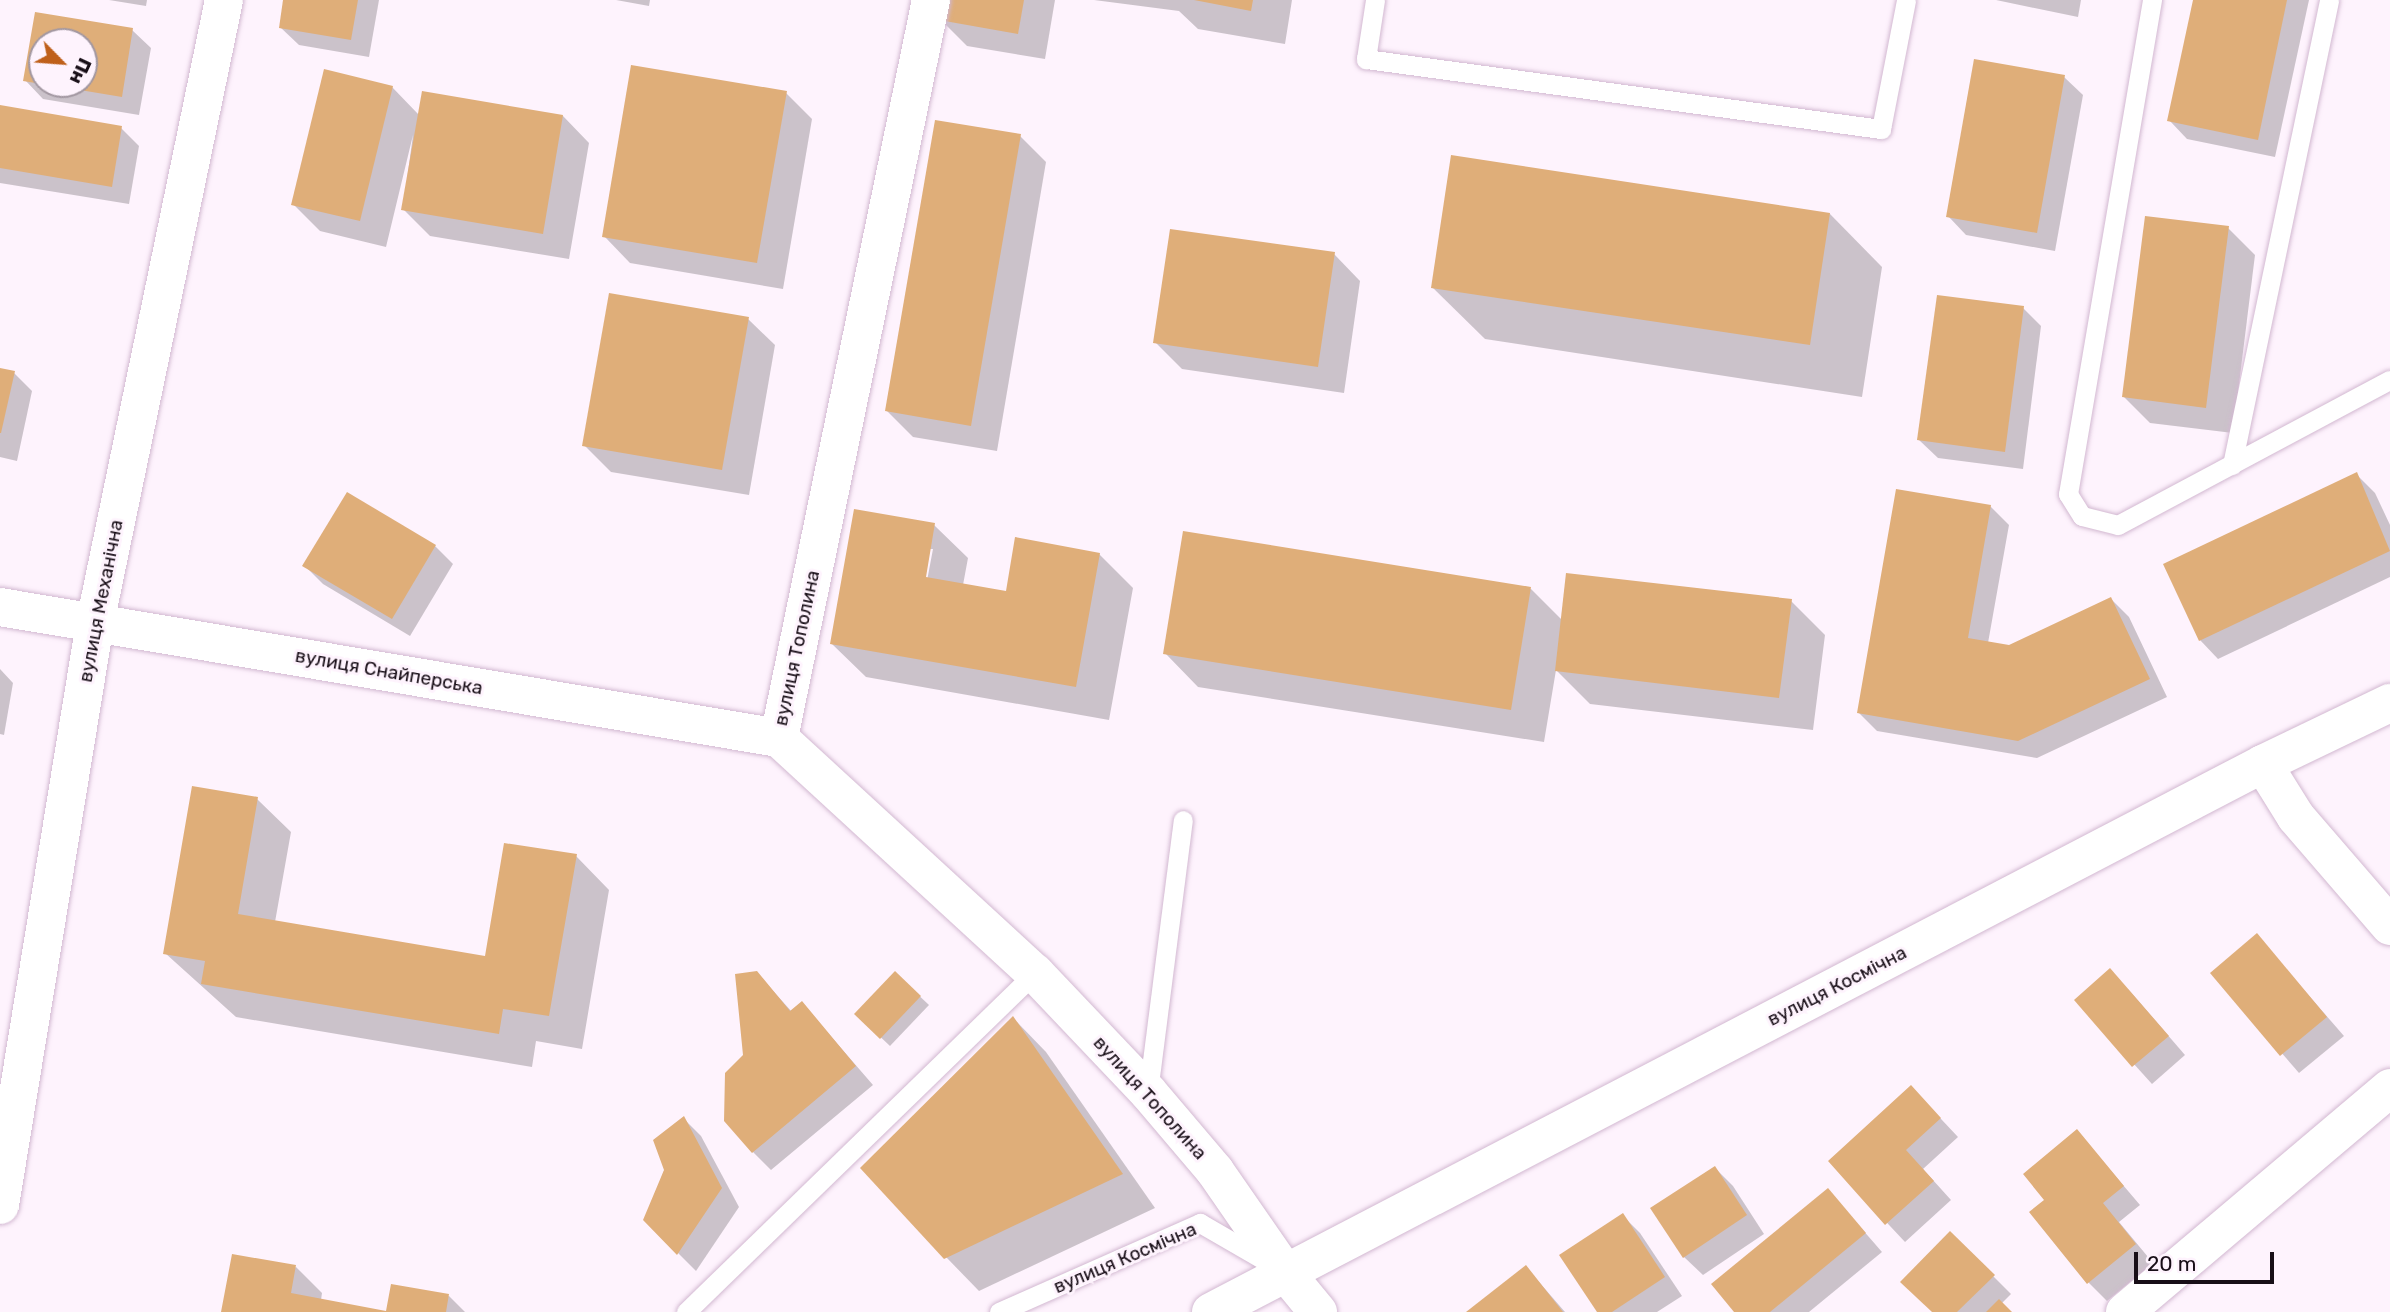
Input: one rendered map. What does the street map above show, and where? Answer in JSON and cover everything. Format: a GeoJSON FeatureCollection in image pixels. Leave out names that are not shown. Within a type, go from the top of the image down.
{"type":"FeatureCollection","features":[{"type":"Feature","properties":{"kind":"street","name":"вулиця Механічна"},"geometry":{"type":"LineString","coordinates":[[0,1205],[95,623],[223,0]]}},
{"type":"Feature","properties":{"kind":"street","name":"вулиця Тополина"},"geometry":{"type":"LineString","coordinates":[[930,0],[779,738],[1035,973],[1148,1092],[1215,1171],[1285,1272],[1318,1312]]}},
{"type":"Feature","properties":{"kind":"street","name":"вулиця Снайперська"},"geometry":{"type":"LineString","coordinates":[[0,607],[779,738]]}},
{"type":"Feature","properties":{"kind":"street","name":"вулиця Космічна"},"geometry":{"type":"LineString","coordinates":[[1210,1312],[2263,764],[2390,703]]}},
{"type":"Feature","properties":{"kind":"street"},"geometry":{"type":"LineString","coordinates":[[2263,764],[2296,817],[2390,926]]}},
{"type":"Feature","properties":{"kind":"street"},"geometry":{"type":"LineString","coordinates":[[2125,1312],[2390,1088]]}},
{"type":"Feature","properties":{"kind":"lane"},"geometry":{"type":"LineString","coordinates":[[1375,0],[1366,59],[1881,129],[1906,0]]}},
{"type":"Feature","properties":{"kind":"lane"},"geometry":{"type":"LineString","coordinates":[[2152,0],[2068,494],[2082,516],[2118,525],[2390,380]]}},
{"type":"Feature","properties":{"kind":"lane"},"geometry":{"type":"LineString","coordinates":[[2231,465],[2329,0]]}},
{"type":"Feature","properties":{"kind":"lane"},"geometry":{"type":"LineString","coordinates":[[1148,1092],[1183,820]]}},
{"type":"Feature","properties":{"kind":"lane"},"geometry":{"type":"LineString","coordinates":[[686,1312],[1035,973]]}},
{"type":"Feature","properties":{"kind":"lane","name":"вулиця Космічна"},"geometry":{"type":"LineString","coordinates":[[999,1312],[1200,1223],[1285,1272]]}},
{"type":"Feature","properties":{"kind":"building"},"geometry":{"type":"Polygon","coordinates":[[[283,0],[358,0],[351,40],[279,28],[283,0]]]}},
{"type":"Feature","properties":{"kind":"building"},"geometry":{"type":"Polygon","coordinates":[[[942,0],[1024,0],[1018,34],[939,20],[942,0]]]}},
{"type":"Feature","properties":{"kind":"building"},"geometry":{"type":"Polygon","coordinates":[[[1194,0],[1253,0],[1251,11],[1194,0]]]}},
{"type":"Feature","properties":{"kind":"building"},"geometry":{"type":"Polygon","coordinates":[[[2193,0],[2287,0],[2258,140],[2167,121],[2193,0]]]}},
{"type":"Feature","properties":{"kind":"building"},"geometry":{"type":"Polygon","coordinates":[[[35,12],[133,28],[122,97],[98,93],[98,28],[32,28],[35,12]]]}},
{"type":"Feature","properties":{"kind":"building"},"geometry":{"type":"Polygon","coordinates":[[[28,52],[28,82],[23,81],[28,52]]]}},
{"type":"Feature","properties":{"kind":"building"},"geometry":{"type":"Polygon","coordinates":[[[1974,59],[2065,75],[2037,233],[1946,217],[1974,59]]]}},
{"type":"Feature","properties":{"kind":"building"},"geometry":{"type":"Polygon","coordinates":[[[631,65],[787,91],[757,263],[602,237],[631,65]]]}},
{"type":"Feature","properties":{"kind":"building"},"geometry":{"type":"Polygon","coordinates":[[[324,69],[393,86],[360,221],[291,205],[324,69]]]}},
{"type":"Feature","properties":{"kind":"building"},"geometry":{"type":"Polygon","coordinates":[[[422,91],[563,115],[543,234],[401,210],[422,91]]]}},
{"type":"Feature","properties":{"kind":"building"},"geometry":{"type":"Polygon","coordinates":[[[0,105],[122,126],[112,187],[0,168],[0,105]]]}},
{"type":"Feature","properties":{"kind":"building"},"geometry":{"type":"Polygon","coordinates":[[[935,120],[1021,134],[971,426],[885,411],[935,120]]]}},
{"type":"Feature","properties":{"kind":"building"},"geometry":{"type":"Polygon","coordinates":[[[1451,155],[1830,213],[1810,345],[1431,288],[1451,155]]]}},
{"type":"Feature","properties":{"kind":"building"},"geometry":{"type":"Polygon","coordinates":[[[2145,216],[2229,226],[2206,408],[2122,397],[2145,216]]]}},
{"type":"Feature","properties":{"kind":"building"},"geometry":{"type":"Polygon","coordinates":[[[1170,229],[1335,252],[1318,367],[1153,343],[1170,229]]]}},
{"type":"Feature","properties":{"kind":"building"},"geometry":{"type":"Polygon","coordinates":[[[609,293],[749,317],[722,470],[582,446],[609,293]]]}},
{"type":"Feature","properties":{"kind":"building"},"geometry":{"type":"Polygon","coordinates":[[[1937,295],[2024,306],[2005,452],[1917,440],[1937,295]]]}},
{"type":"Feature","properties":{"kind":"building"},"geometry":{"type":"Polygon","coordinates":[[[0,368],[15,371],[1,433],[0,433],[0,368]]]}},
{"type":"Feature","properties":{"kind":"building"},"geometry":{"type":"Polygon","coordinates":[[[2357,472],[2390,551],[2199,641],[2163,564],[2357,472]]]}},
{"type":"Feature","properties":{"kind":"building"},"geometry":{"type":"Polygon","coordinates":[[[1896,489],[1991,505],[1968,638],[2009,645],[2111,597],[2150,679],[2018,741],[1857,713],[1896,489]]]}},
{"type":"Feature","properties":{"kind":"building"},"geometry":{"type":"Polygon","coordinates":[[[347,492],[436,545],[392,619],[302,566],[347,492]]]}},
{"type":"Feature","properties":{"kind":"building"},"geometry":{"type":"Polygon","coordinates":[[[854,509],[935,523],[926,577],[1006,591],[1015,537],[1100,553],[1076,687],[830,644],[854,509]]]}},
{"type":"Feature","properties":{"kind":"building"},"geometry":{"type":"Polygon","coordinates":[[[1183,531],[1531,587],[1511,710],[1163,654],[1183,531]]]}},
{"type":"Feature","properties":{"kind":"building"},"geometry":{"type":"Polygon","coordinates":[[[1566,573],[1792,599],[1779,698],[1555,671],[1566,573]]]}},
{"type":"Feature","properties":{"kind":"building"},"geometry":{"type":"Polygon","coordinates":[[[192,786],[258,797],[238,914],[485,956],[504,843],[577,854],[549,1016],[503,1009],[499,1034],[201,984],[205,961],[163,954],[192,786]]]}},
{"type":"Feature","properties":{"kind":"building"},"geometry":{"type":"Polygon","coordinates":[[[2257,933],[2327,1017],[2280,1056],[2210,973],[2257,933]]]}},
{"type":"Feature","properties":{"kind":"building"},"geometry":{"type":"Polygon","coordinates":[[[2110,968],[2169,1036],[2132,1067],[2074,1000],[2110,968]]]}},
{"type":"Feature","properties":{"kind":"building"},"geometry":{"type":"Polygon","coordinates":[[[757,971],[790,1011],[802,1001],[856,1066],[752,1153],[724,1121],[725,1073],[743,1055],[735,974],[757,971]]]}},
{"type":"Feature","properties":{"kind":"building"},"geometry":{"type":"Polygon","coordinates":[[[895,971],[921,996],[880,1039],[854,1014],[895,971]]]}},
{"type":"Feature","properties":{"kind":"building"},"geometry":{"type":"Polygon","coordinates":[[[1013,1016],[1123,1174],[944,1259],[860,1168],[1013,1016]]]}},
{"type":"Feature","properties":{"kind":"building"},"geometry":{"type":"Polygon","coordinates":[[[1911,1085],[1941,1118],[1906,1150],[1934,1181],[1885,1225],[1828,1161],[1911,1085]]]}},
{"type":"Feature","properties":{"kind":"building"},"geometry":{"type":"Polygon","coordinates":[[[684,1116],[722,1188],[677,1255],[643,1220],[664,1170],[653,1140],[684,1116]]]}},
{"type":"Feature","properties":{"kind":"building"},"geometry":{"type":"Polygon","coordinates":[[[2077,1129],[2124,1186],[2103,1203],[2136,1244],[2087,1284],[2029,1212],[2044,1200],[2023,1174],[2077,1129]]]}},
{"type":"Feature","properties":{"kind":"building"},"geometry":{"type":"Polygon","coordinates":[[[1715,1166],[1747,1215],[1683,1258],[1650,1208],[1715,1166]]]}},
{"type":"Feature","properties":{"kind":"building"},"geometry":{"type":"Polygon","coordinates":[[[1828,1188],[1866,1233],[1770,1312],[1734,1312],[1711,1284],[1828,1188]]]}},
{"type":"Feature","properties":{"kind":"building"},"geometry":{"type":"Polygon","coordinates":[[[1623,1213],[1665,1277],[1612,1312],[1597,1312],[1559,1255],[1623,1213]]]}},
{"type":"Feature","properties":{"kind":"building"},"geometry":{"type":"Polygon","coordinates":[[[1950,1231],[1995,1275],[1957,1312],[1932,1312],[1900,1282],[1950,1231]]]}},
{"type":"Feature","properties":{"kind":"building"},"geometry":{"type":"Polygon","coordinates":[[[232,1254],[296,1265],[291,1293],[386,1311],[391,1284],[449,1294],[446,1312],[221,1312],[232,1254]]]}},
{"type":"Feature","properties":{"kind":"building"},"geometry":{"type":"Polygon","coordinates":[[[1526,1265],[1563,1312],[1466,1312],[1526,1265]]]}},
{"type":"Feature","properties":{"kind":"building"},"geometry":{"type":"Polygon","coordinates":[[[1999,1299],[2012,1312],[1986,1312],[1999,1299]]]}}]}
